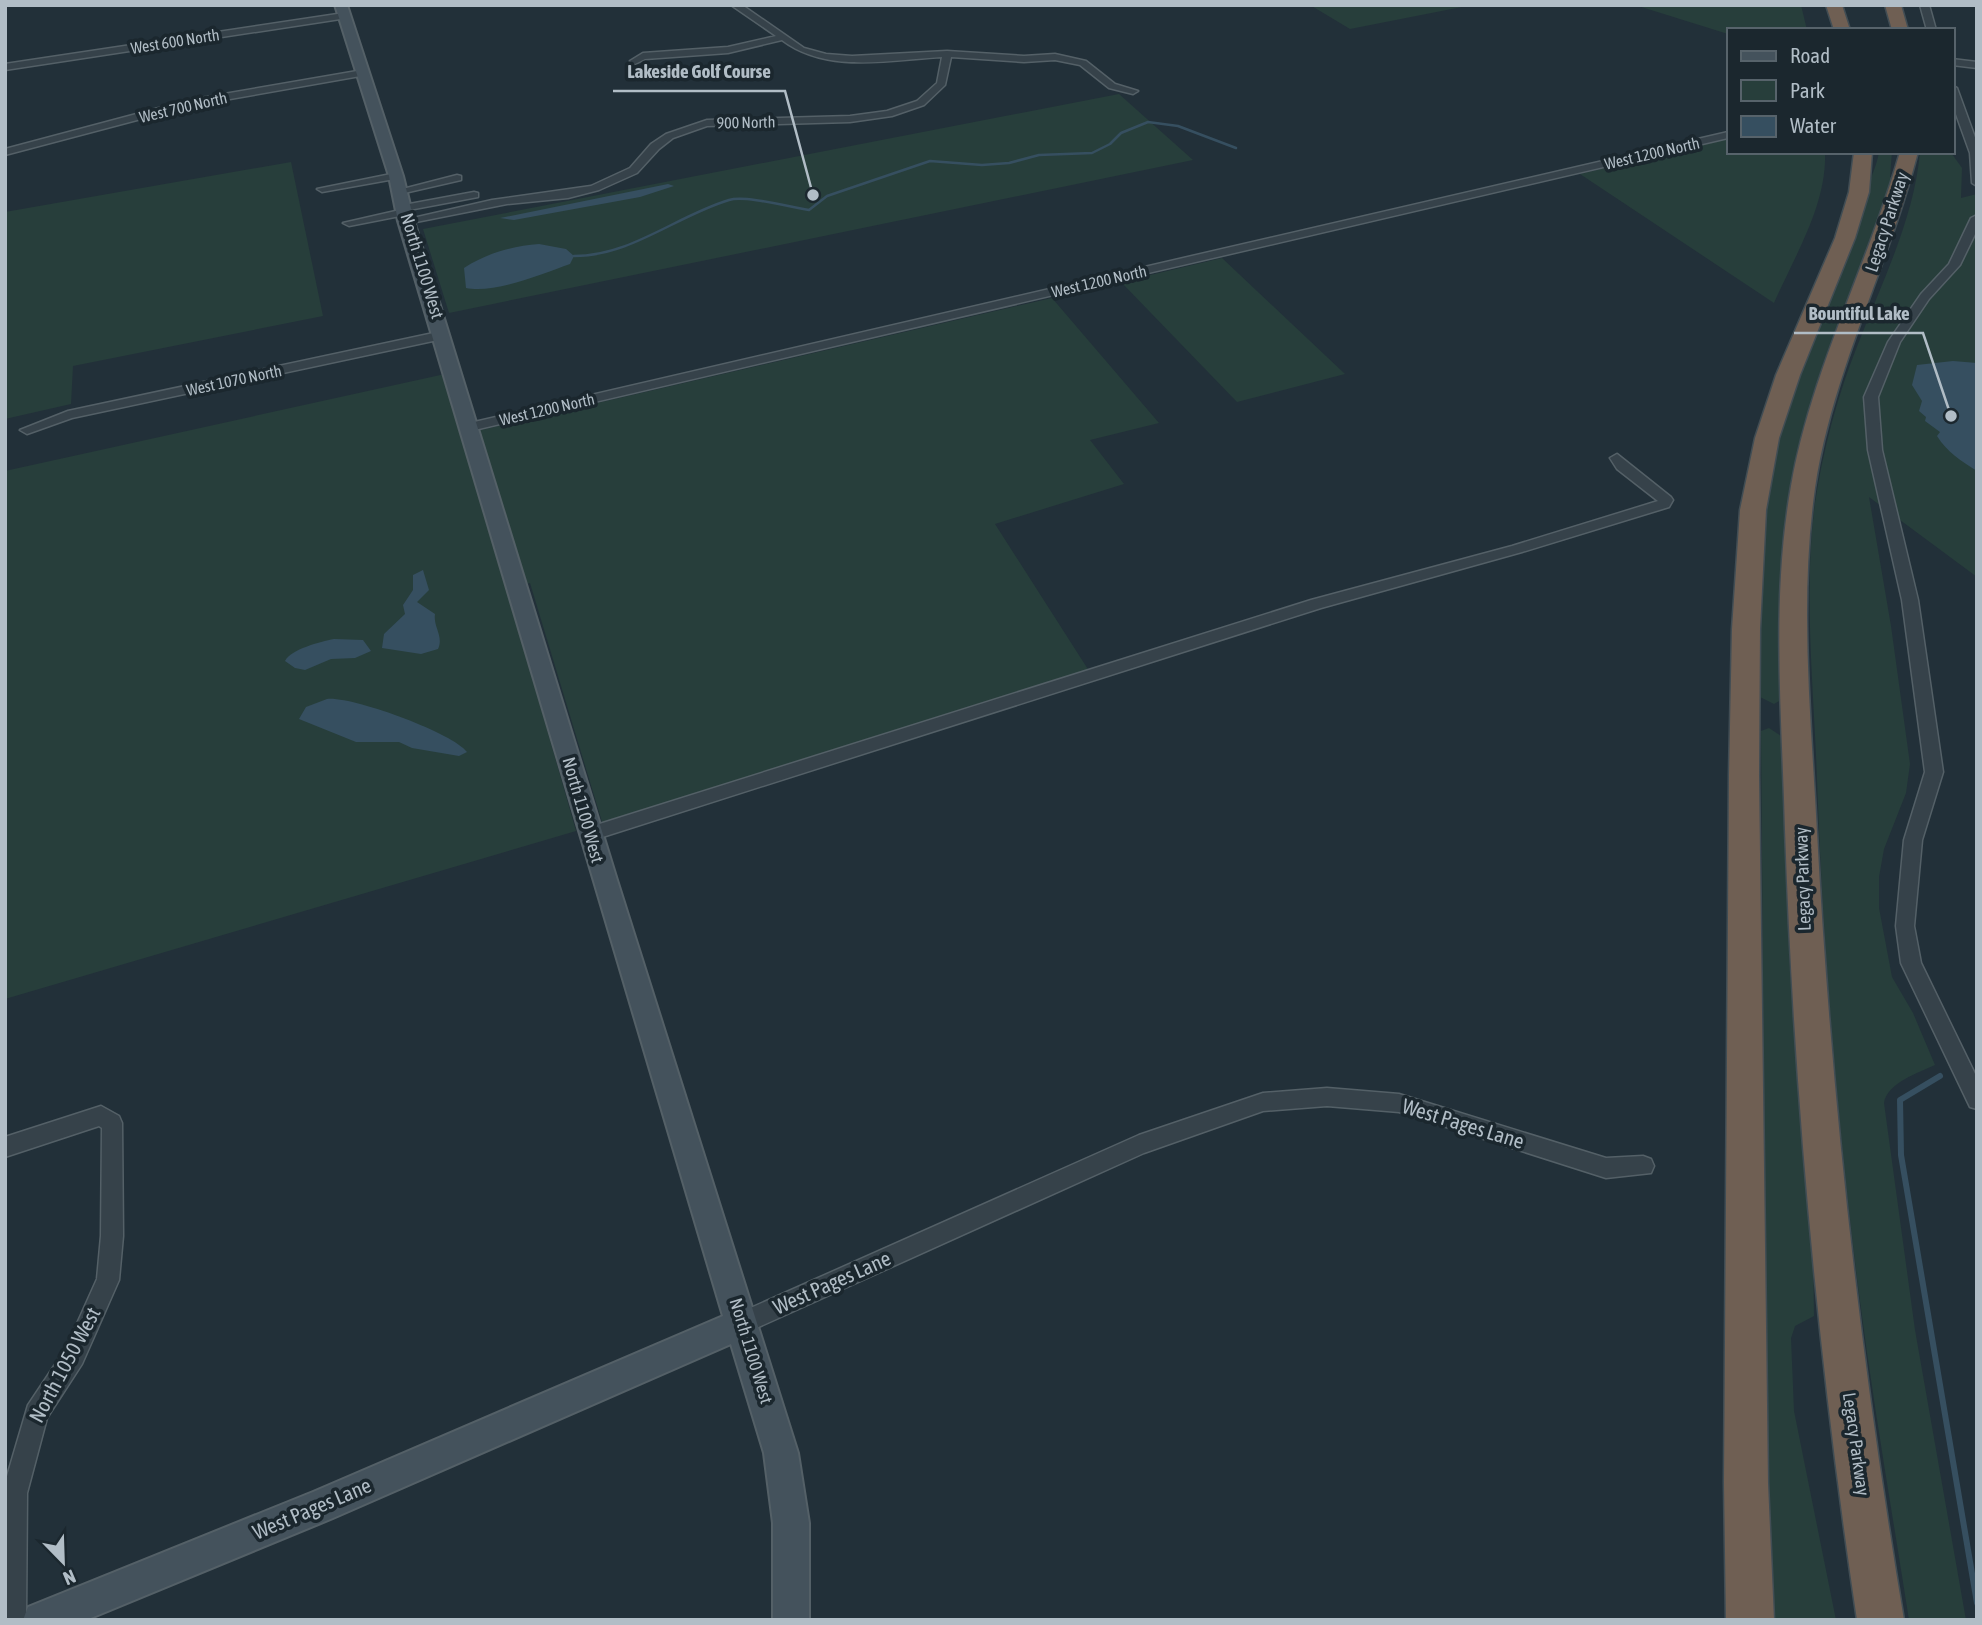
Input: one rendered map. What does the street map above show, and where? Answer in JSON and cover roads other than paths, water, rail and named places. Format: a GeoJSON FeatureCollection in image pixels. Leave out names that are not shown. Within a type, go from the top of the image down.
{"type":"FeatureCollection","features":[{"type":"Feature","properties":{"kind":"highway"},"geometry":{"type":"LineString","coordinates":[[1834,5],[1841,28]]}},
{"type":"Feature","properties":{"kind":"highway"},"geometry":{"type":"LineString","coordinates":[[1893,5],[1899,28]]}},
{"type":"Feature","properties":{"kind":"highway","name":"Legacy Parkway"},"geometry":{"type":"LineString","coordinates":[[1750,1620],[1746,1469],[1744,775],[1746,629],[1752,510],[1766,439],[1788,375],[1845,238],[1859,192],[1863,154]]}},
{"type":"Feature","properties":{"kind":"highway","name":"Legacy Parkway"},"geometry":{"type":"LineString","coordinates":[[1881,1620],[1825,1196],[1806,970],[1796,722],[1794,582],[1802,489],[1814,427],[1895,208],[1908,154]]}},
{"type":"Feature","properties":{"kind":"street"},"geometry":{"type":"LineString","coordinates":[[735,5],[801,50],[837,59],[947,54],[1024,59],[1055,57],[1083,63],[1112,86],[1133,91]]}},
{"type":"Feature","properties":{"kind":"street"},"geometry":{"type":"LineString","coordinates":[[1924,5],[1931,28]]}},
{"type":"Feature","properties":{"kind":"street","name":"West 600 North"},"geometry":{"type":"LineString","coordinates":[[5,67],[343,10]]}},
{"type":"Feature","properties":{"kind":"street","name":"North 1100 West"},"geometry":{"type":"LineString","coordinates":[[343,10],[443,335],[590,834],[743,1322],[781,1453],[791,1523],[791,1620]]}},
{"type":"Feature","properties":{"kind":"street"},"geometry":{"type":"LineString","coordinates":[[635,61],[643,56],[728,50],[783,37]]}},
{"type":"Feature","properties":{"kind":"street","name":"900 North"},"geometry":{"type":"LineString","coordinates":[[402,201],[522,198],[591,189],[631,173],[669,136],[710,122],[846,121],[900,110],[922,101],[943,86],[949,72],[947,54]]}},
{"type":"Feature","properties":{"kind":"street"},"geometry":{"type":"LineString","coordinates":[[1954,62],[1977,65]]}},
{"type":"Feature","properties":{"kind":"street","name":"West 700 North"},"geometry":{"type":"LineString","coordinates":[[5,152],[189,103],[363,74]]}},
{"type":"Feature","properties":{"kind":"street"},"geometry":{"type":"LineString","coordinates":[[1954,94],[1975,153],[1977,183]]}},
{"type":"Feature","properties":{"kind":"street","name":"West 1200 North"},"geometry":{"type":"LineString","coordinates":[[470,427],[1727,135]]}},
{"type":"Feature","properties":{"kind":"street"},"geometry":{"type":"LineString","coordinates":[[349,223],[457,178]]}},
{"type":"Feature","properties":{"kind":"street"},"geometry":{"type":"LineString","coordinates":[[322,189],[402,201],[474,195]]}},
{"type":"Feature","properties":{"kind":"street"},"geometry":{"type":"LineString","coordinates":[[1977,218],[1954,265],[1925,297],[1894,342],[1871,397],[1875,450],[1910,600],[1934,772],[1913,840],[1905,926],[1911,963],[1977,1100]]}},
{"type":"Feature","properties":{"kind":"street","name":"West 1070 North"},"geometry":{"type":"LineString","coordinates":[[27,430],[68,415],[443,335]]}},
{"type":"Feature","properties":{"kind":"street"},"geometry":{"type":"LineString","coordinates":[[590,834],[1305,607],[1517,549],[1664,504],[1666,500],[1622,466],[1617,458]]}},
{"type":"Feature","properties":{"kind":"street","name":"West Pages Lane"},"geometry":{"type":"LineString","coordinates":[[41,1620],[321,1506],[1139,1145],[1263,1102],[1327,1097],[1399,1103],[1606,1168],[1643,1166]]}},
{"type":"Feature","properties":{"kind":"street","name":"North 1050 West"},"geometry":{"type":"LineString","coordinates":[[5,1147],[101,1116],[112,1123],[112,1236],[108,1280],[74,1356],[36,1413],[15,1493],[13,1620]]}},
{"type":"Feature","properties":{"kind":"water"},"geometry":{"type":"Polygon","coordinates":[[[668,184],[674,186],[640,197],[514,220],[500,218],[668,184]]]}},
{"type":"Feature","properties":{"kind":"water"},"geometry":{"type":"Polygon","coordinates":[[[539,244],[566,249],[574,256],[570,264],[518,282],[490,288],[466,288],[464,268],[500,251],[539,244]]]}},
{"type":"Feature","properties":{"kind":"water"},"geometry":{"type":"Polygon","coordinates":[[[1953,361],[1977,363],[1977,471],[1950,451],[1937,436],[1940,432],[1925,421],[1926,417],[1919,411],[1922,401],[1912,385],[1917,365],[1953,361]]]}},
{"type":"Feature","properties":{"kind":"water"},"geometry":{"type":"Polygon","coordinates":[[[423,570],[429,590],[417,602],[435,614],[440,640],[438,649],[421,654],[382,648],[384,634],[405,614],[403,605],[413,590],[413,575],[423,570]]]}},
{"type":"Feature","properties":{"kind":"water"},"geometry":{"type":"Polygon","coordinates":[[[334,639],[363,640],[371,651],[355,658],[331,659],[305,670],[295,668],[285,661],[299,650],[334,639]]]}},
{"type":"Feature","properties":{"kind":"water"},"geometry":{"type":"Polygon","coordinates":[[[327,699],[357,703],[401,717],[443,735],[467,752],[459,756],[412,748],[399,742],[356,742],[299,719],[306,707],[327,699]]]}},
{"type":"Feature","properties":{"kind":"waterway"},"geometry":{"type":"LineString","coordinates":[[574,256],[595,254],[634,243],[729,200],[756,200],[809,210],[827,196],[930,161],[982,165],[1009,163],[1039,155],[1092,153],[1110,144],[1121,133],[1148,122],[1178,126],[1236,148]]}},
{"type":"Feature","properties":{"kind":"waterway"},"geometry":{"type":"LineString","coordinates":[[1940,1076],[1900,1100],[1901,1155],[1977,1603]]}},
{"type":"Feature","properties":{"kind":"place","name":"Lakeside Golf Course"},"geometry":{"type":"Point","coordinates":[813,195]}},
{"type":"Feature","properties":{"kind":"place","name":"Bountiful Lake"},"geometry":{"type":"Point","coordinates":[1951,416]}}]}
